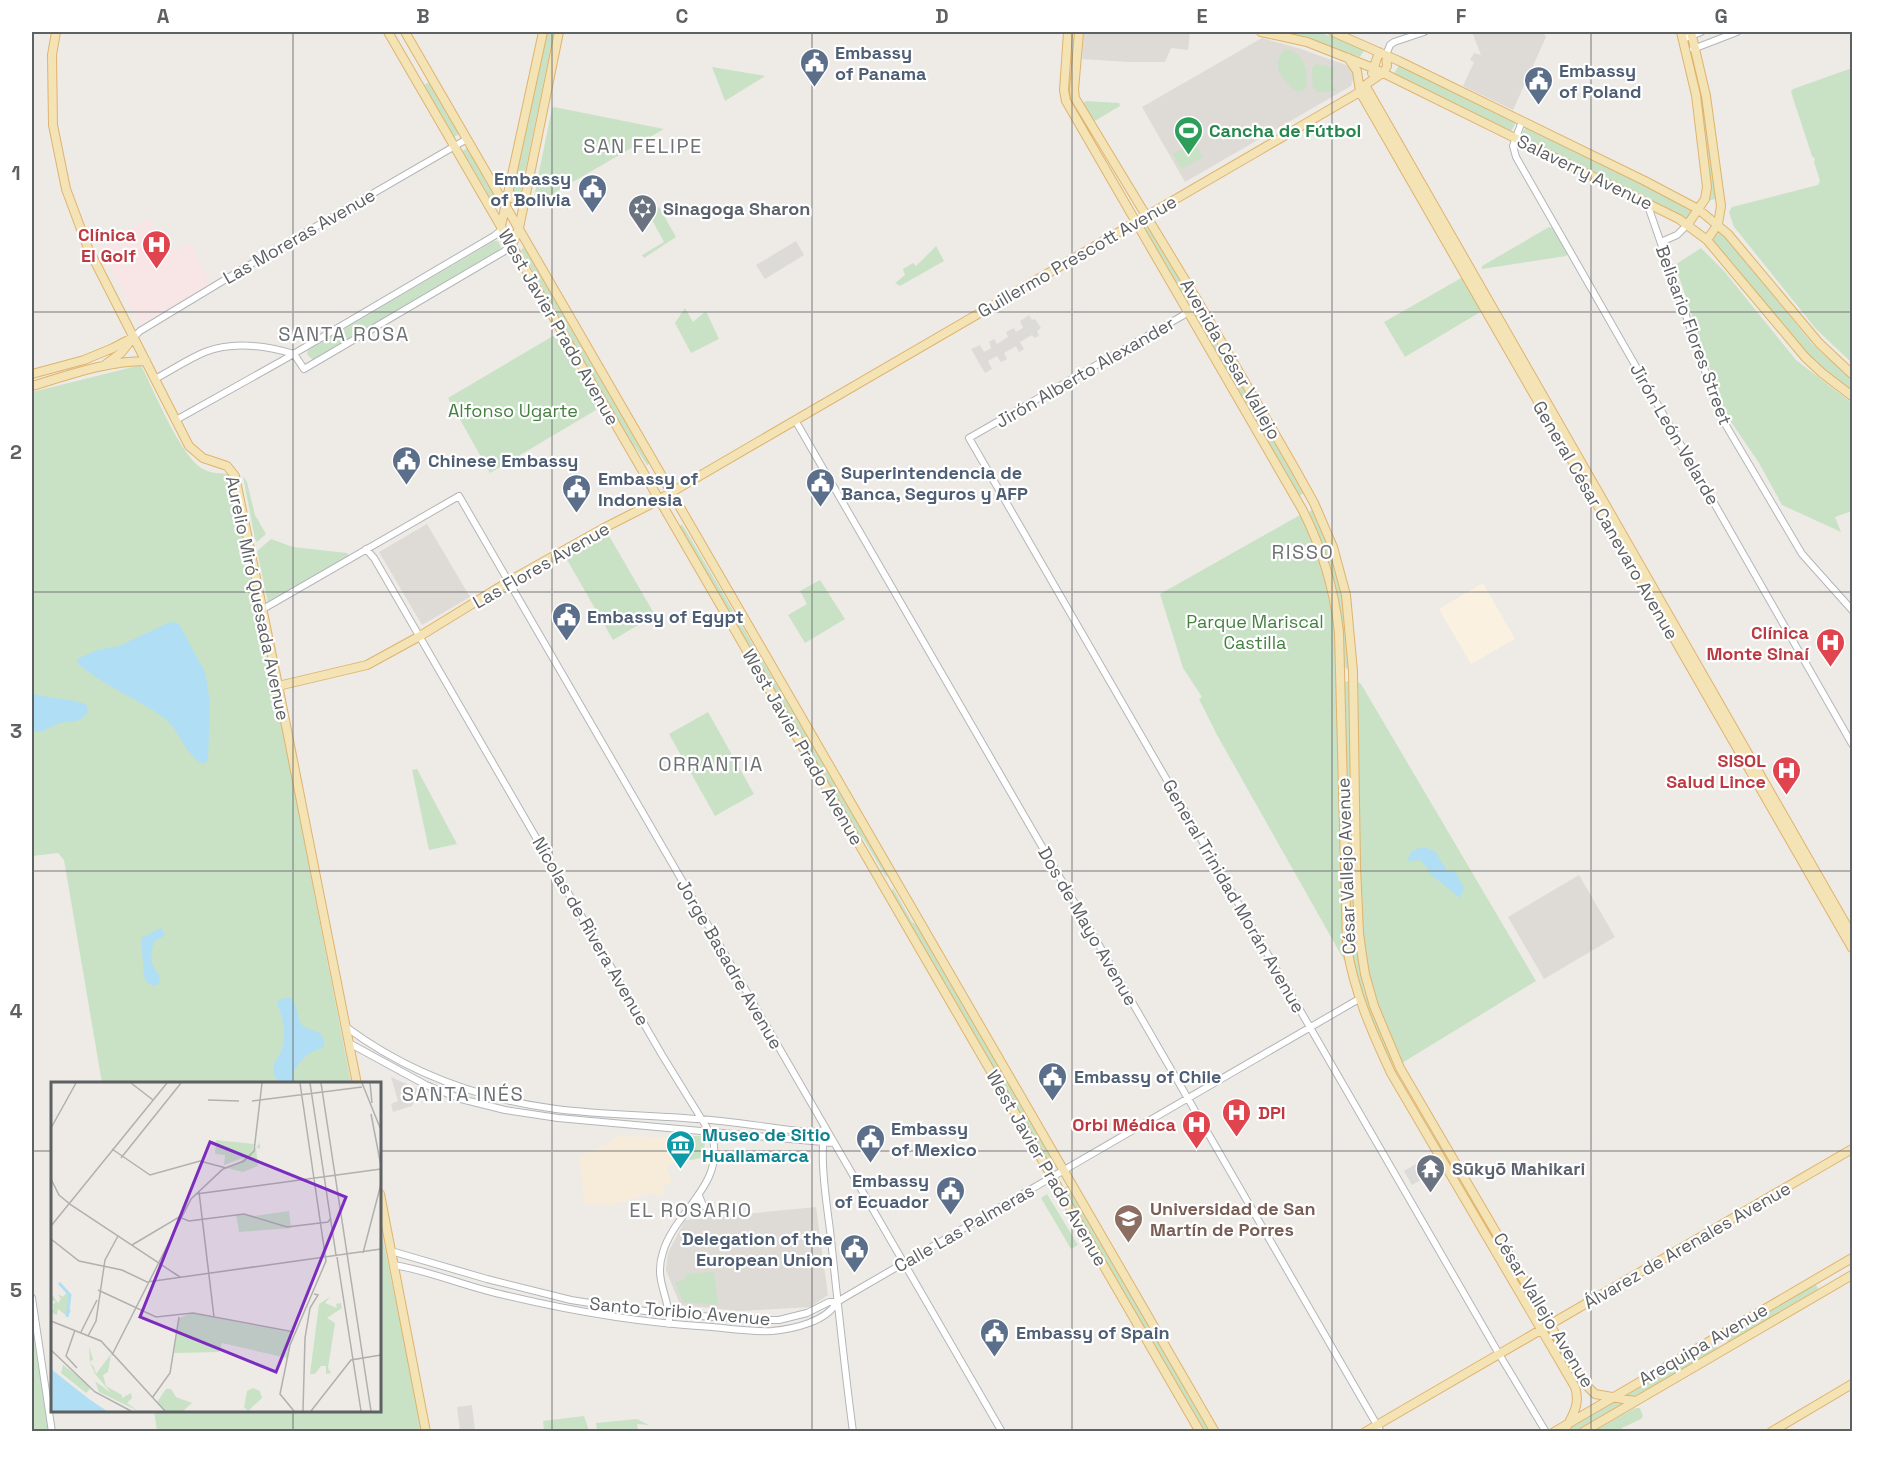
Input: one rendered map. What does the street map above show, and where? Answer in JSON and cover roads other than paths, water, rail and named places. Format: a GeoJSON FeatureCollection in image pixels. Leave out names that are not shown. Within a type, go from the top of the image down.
{"type":"FeatureCollection","features":[{"type":"Feature","properties":{"kind":"main road","name":"West Javier Prado Avenue"},"geometry":{"type":"LineString","coordinates":[[388,32],[1200,1431]]}},
{"type":"Feature","properties":{"kind":"main road","name":"West Javier Prado Avenue"},"geometry":{"type":"LineString","coordinates":[[405,32],[1215,1431]]}},
{"type":"Feature","properties":{"kind":"main road"},"geometry":{"type":"LineString","coordinates":[[501,226],[543,32]]}},
{"type":"Feature","properties":{"kind":"main road"},"geometry":{"type":"LineString","coordinates":[[512,245],[519,228],[559,32]]}},
{"type":"Feature","properties":{"kind":"main road","name":"Avenida César Vallejo"},"geometry":{"type":"LineString","coordinates":[[1068,32],[1065,99],[1187,312]]}},
{"type":"Feature","properties":{"kind":"main road","name":"Avenida César Vallejo"},"geometry":{"type":"LineString","coordinates":[[1079,32],[1075,98],[1199,303]]}},
{"type":"Feature","properties":{"kind":"main road","name":"Salaverry Avenue"},"geometry":{"type":"LineString","coordinates":[[1261,32],[1307,42],[1373,68],[1688,224],[1707,240],[1805,357],[1852,396]]}},
{"type":"Feature","properties":{"kind":"main road","name":"Salaverry Avenue"},"geometry":{"type":"LineString","coordinates":[[1333,32],[1382,53],[1698,209],[1728,234],[1819,343],[1852,374]]}},
{"type":"Feature","properties":{"kind":"main road","name":"Aurelio Miró Quesada Avenue"},"geometry":{"type":"LineString","coordinates":[[54,33],[53,125],[61,168],[75,216],[88,248],[193,451],[208,461],[227,466],[235,476],[357,1082]]}},
{"type":"Feature","properties":{"kind":"main road"},"geometry":{"type":"LineString","coordinates":[[1692,33],[1706,96],[1720,194],[1721,209],[1718,224],[1707,240]]}},
{"type":"Feature","properties":{"kind":"main road"},"geometry":{"type":"LineString","coordinates":[[1682,35],[1698,109],[1707,187],[1706,196],[1688,224]]}},
{"type":"Feature","properties":{"kind":"main road"},"geometry":{"type":"LineString","coordinates":[[1373,79],[1373,68],[1382,53]]}},
{"type":"Feature","properties":{"kind":"main road"},"geometry":{"type":"LineString","coordinates":[[1373,79],[1383,73],[1387,66],[1382,53]]}},
{"type":"Feature","properties":{"kind":"main road"},"geometry":{"type":"LineString","coordinates":[[1348,58],[1358,73],[1362,89]]}},
{"type":"Feature","properties":{"kind":"main road","name":"Guillermo Prescott Avenue"},"geometry":{"type":"LineString","coordinates":[[795,420],[1362,89],[1373,79]]}},
{"type":"Feature","properties":{"kind":"main road","name":"General César Canevaro Avenue"},"geometry":{"type":"LineString","coordinates":[[1362,89],[1852,935]]}},
{"type":"Feature","properties":{"kind":"main road","name":"General César Canevaro Avenue"},"geometry":{"type":"LineString","coordinates":[[1362,89],[1852,948]]}},
{"type":"Feature","properties":{"kind":"main road"},"geometry":{"type":"LineString","coordinates":[[509,191],[511,197],[517,200],[522,199],[525,194]]}},
{"type":"Feature","properties":{"kind":"main road","name":"César Vallejo Avenue"},"geometry":{"type":"LineString","coordinates":[[1199,303],[1314,503],[1333,547],[1342,576],[1353,671],[1359,933],[1365,974],[1381,1024],[1400,1068],[1584,1383],[1595,1394],[1635,1401]]}},
{"type":"Feature","properties":{"kind":"main road","name":"César Vallejo Avenue"},"geometry":{"type":"LineString","coordinates":[[1187,312],[1302,509],[1326,562],[1340,632],[1347,947],[1359,999],[1391,1072],[1577,1393],[1577,1406],[1564,1431]]}},
{"type":"Feature","properties":{"kind":"main road"},"geometry":{"type":"LineString","coordinates":[[32,374],[84,360],[134,337]]}},
{"type":"Feature","properties":{"kind":"main road"},"geometry":{"type":"LineString","coordinates":[[102,366],[121,353],[134,337]]}},
{"type":"Feature","properties":{"kind":"main road"},"geometry":{"type":"LineString","coordinates":[[104,352],[111,354],[113,360]]}},
{"type":"Feature","properties":{"kind":"main road"},"geometry":{"type":"LineString","coordinates":[[32,386],[102,366],[146,361]]}},
{"type":"Feature","properties":{"kind":"main road","name":"Las Flores Avenue"},"geometry":{"type":"LineString","coordinates":[[279,686],[360,668],[420,636],[509,582],[795,420]]}},
{"type":"Feature","properties":{"kind":"main road"},"geometry":{"type":"LineString","coordinates":[[642,469],[650,470],[653,462]]}},
{"type":"Feature","properties":{"kind":"main road"},"geometry":{"type":"LineString","coordinates":[[676,528],[680,522],[688,523]]}},
{"type":"Feature","properties":{"kind":"main road"},"geometry":{"type":"LineString","coordinates":[[1344,845],[1350,849],[1356,845]]}},
{"type":"Feature","properties":{"kind":"main road"},"geometry":{"type":"LineString","coordinates":[[1344,863],[1350,859],[1356,863]]}},
{"type":"Feature","properties":{"kind":"main road"},"geometry":{"type":"LineString","coordinates":[[883,885],[894,878]]}},
{"type":"Feature","properties":{"kind":"main road","name":"Álvarez de Arenales Avenue"},"geometry":{"type":"LineString","coordinates":[[1365,1431],[1379,1428],[1499,1354],[1852,1149]]}},
{"type":"Feature","properties":{"kind":"main road"},"geometry":{"type":"LineString","coordinates":[[381,1199],[426,1431]]}},
{"type":"Feature","properties":{"kind":"main road","name":"Arequipa Avenue"},"geometry":{"type":"LineString","coordinates":[[1554,1431],[1852,1258]]}},
{"type":"Feature","properties":{"kind":"main road","name":"Arequipa Avenue"},"geometry":{"type":"LineString","coordinates":[[1583,1431],[1852,1275]]}},
{"type":"Feature","properties":{"kind":"main road"},"geometry":{"type":"LineString","coordinates":[[1771,1431],[1852,1384]]}},
{"type":"Feature","properties":{"kind":"street"},"geometry":{"type":"LineString","coordinates":[[1382,53],[1392,43],[1424,32]]}},
{"type":"Feature","properties":{"kind":"street"},"geometry":{"type":"LineString","coordinates":[[1682,35],[1701,32]]}},
{"type":"Feature","properties":{"kind":"street"},"geometry":{"type":"LineString","coordinates":[[1687,52],[1718,35],[1737,32]]}},
{"type":"Feature","properties":{"kind":"street"},"geometry":{"type":"LineString","coordinates":[[1515,138],[1522,121]]}},
{"type":"Feature","properties":{"kind":"street","name":"Jirón León Velarde"},"geometry":{"type":"LineString","coordinates":[[1515,138],[1513,151],[1516,157],[1852,744]]}},
{"type":"Feature","properties":{"kind":"street","name":"Las Moreras Avenue"},"geometry":{"type":"LineString","coordinates":[[134,337],[140,331],[246,267],[467,139]]}},
{"type":"Feature","properties":{"kind":"street","name":"Belisario Flores Street"},"geometry":{"type":"LineString","coordinates":[[1647,202],[1721,417],[1802,554],[1852,610]]}},
{"type":"Feature","properties":{"kind":"street"},"geometry":{"type":"LineString","coordinates":[[1660,242],[1677,235],[1688,224]]}},
{"type":"Feature","properties":{"kind":"street"},"geometry":{"type":"LineString","coordinates":[[176,420],[294,354],[494,236],[500,231],[501,226]]}},
{"type":"Feature","properties":{"kind":"street"},"geometry":{"type":"LineString","coordinates":[[155,379],[205,352],[219,348],[246,346],[276,349],[294,354],[304,369],[512,245]]}},
{"type":"Feature","properties":{"kind":"street","name":"Jirón Alberto Alexander"},"geometry":{"type":"LineString","coordinates":[[969,438],[1199,303]]}},
{"type":"Feature","properties":{"kind":"street","name":"Dos de Mayo Avenue"},"geometry":{"type":"LineString","coordinates":[[795,420],[1379,1428]]}},
{"type":"Feature","properties":{"kind":"street","name":"General Trinidad Morán Avenue"},"geometry":{"type":"LineString","coordinates":[[969,438],[1499,1354],[1546,1431]]}},
{"type":"Feature","properties":{"kind":"street","name":"Jorge Basadre Avenue"},"geometry":{"type":"LineString","coordinates":[[366,549],[459,496],[1002,1431]]}},
{"type":"Feature","properties":{"kind":"street"},"geometry":{"type":"LineString","coordinates":[[263,609],[366,549]]}},
{"type":"Feature","properties":{"kind":"street","name":"Nícolas de Rivera Avenue"},"geometry":{"type":"LineString","coordinates":[[366,549],[374,558],[420,636],[709,1131],[714,1145],[709,1177],[699,1196],[674,1227],[661,1258],[660,1282],[670,1314],[669,1324]]}},
{"type":"Feature","properties":{"kind":"street","name":"Calle Las Palmeras"},"geometry":{"type":"LineString","coordinates":[[837,1302],[1359,999]]}},
{"type":"Feature","properties":{"kind":"street"},"geometry":{"type":"LineString","coordinates":[[345,1027],[365,1041],[430,1076],[465,1090],[505,1101],[557,1109],[700,1119],[811,1132],[826,1130],[822,1142],[852,1431]]}},
{"type":"Feature","properties":{"kind":"street"},"geometry":{"type":"LineString","coordinates":[[361,1049],[360,1045],[365,1041]]}},
{"type":"Feature","properties":{"kind":"street"},"geometry":{"type":"LineString","coordinates":[[349,1043],[426,1085],[461,1099],[505,1110],[558,1118],[834,1143]]}},
{"type":"Feature","properties":{"kind":"street"},"geometry":{"type":"LineString","coordinates":[[699,1196],[703,1205],[710,1210]]}},
{"type":"Feature","properties":{"kind":"street","name":"Santo Toribio Avenue"},"geometry":{"type":"LineString","coordinates":[[391,1251],[486,1279],[571,1300],[670,1314],[779,1320],[807,1312],[829,1302],[837,1302]]}},
{"type":"Feature","properties":{"kind":"street"},"geometry":{"type":"LineString","coordinates":[[412,1268],[411,1261],[415,1258]]}},
{"type":"Feature","properties":{"kind":"street","name":"Santo Toribio Avenue"},"geometry":{"type":"LineString","coordinates":[[394,1264],[488,1291],[573,1310],[669,1324],[771,1331],[812,1320],[831,1310],[837,1302]]}},
{"type":"Feature","properties":{"kind":"street"},"geometry":{"type":"LineString","coordinates":[[32,1298],[52,1431]]}},
{"type":"Feature","properties":{"kind":"street"},"geometry":{"type":"LineString","coordinates":[[807,1312],[812,1320]]}},
{"type":"Feature","properties":{"kind":"water"},"geometry":{"type":"Polygon","coordinates":[[[173,622],[179,624],[205,672],[210,702],[208,761],[203,764],[191,754],[164,718],[78,664],[77,659],[97,650],[119,646],[173,622]]]}},
{"type":"Feature","properties":{"kind":"water"},"geometry":{"type":"Polygon","coordinates":[[[32,693],[86,704],[88,712],[81,719],[55,725],[43,731],[32,731],[32,693]]]}},
{"type":"Feature","properties":{"kind":"water"},"geometry":{"type":"Polygon","coordinates":[[[1423,847],[1435,851],[1447,871],[1455,871],[1464,888],[1460,898],[1429,873],[1420,860],[1407,861],[1412,851],[1423,847]]]}},
{"type":"Feature","properties":{"kind":"water"},"geometry":{"type":"Polygon","coordinates":[[[161,928],[165,935],[154,942],[152,952],[153,965],[160,976],[159,983],[155,986],[147,983],[144,976],[141,938],[161,928]]]}},
{"type":"Feature","properties":{"kind":"water"},"geometry":{"type":"Polygon","coordinates":[[[291,998],[302,1025],[320,1033],[324,1041],[324,1047],[310,1053],[297,1066],[293,1074],[294,1082],[278,1082],[273,1072],[284,1040],[283,1022],[277,1004],[279,1000],[291,998]]]}},
{"type":"Feature","properties":{"kind":"place","name":"Embassy of Panama"},"geometry":{"type":"Point","coordinates":[814,88]}},
{"type":"Feature","properties":{"kind":"place","name":"Embassy of Poland"},"geometry":{"type":"Point","coordinates":[1538,106]}},
{"type":"Feature","properties":{"kind":"place","name":"Cancha de Fútbol"},"geometry":{"type":"Point","coordinates":[1188,156]}},
{"type":"Feature","properties":{"kind":"place","name":"Embassy of Bolivia"},"geometry":{"type":"Point","coordinates":[592,214]}},
{"type":"Feature","properties":{"kind":"place","name":"Sinagoga Sharon"},"geometry":{"type":"Point","coordinates":[642,234]}},
{"type":"Feature","properties":{"kind":"place","name":"Clínica El Golf"},"geometry":{"type":"Point","coordinates":[157,270]}},
{"type":"Feature","properties":{"kind":"place","name":"Chinese Embassy"},"geometry":{"type":"Point","coordinates":[407,486]}},
{"type":"Feature","properties":{"kind":"place","name":"Superintendencia de Banca, Seguros y AFP"},"geometry":{"type":"Point","coordinates":[820,508]}},
{"type":"Feature","properties":{"kind":"place","name":"Embassy of Indonesia"},"geometry":{"type":"Point","coordinates":[577,514]}},
{"type":"Feature","properties":{"kind":"place","name":"Embassy of Egypt"},"geometry":{"type":"Point","coordinates":[566,642]}},
{"type":"Feature","properties":{"kind":"place","name":"Clínica Monte Sinaí"},"geometry":{"type":"Point","coordinates":[1830,668]}},
{"type":"Feature","properties":{"kind":"place","name":"SISOL Salud Lince"},"geometry":{"type":"Point","coordinates":[1787,796]}},
{"type":"Feature","properties":{"kind":"place","name":"Embassy of Chile"},"geometry":{"type":"Point","coordinates":[1053,1102]}},
{"type":"Feature","properties":{"kind":"place","name":"DPI"},"geometry":{"type":"Point","coordinates":[1237,1138]}},
{"type":"Feature","properties":{"kind":"place","name":"Orbi Médica"},"geometry":{"type":"Point","coordinates":[1197,1150]}},
{"type":"Feature","properties":{"kind":"place","name":"Embassy of Mexico"},"geometry":{"type":"Point","coordinates":[870,1164]}},
{"type":"Feature","properties":{"kind":"place","name":"Museo de Sitio Huallamarca"},"geometry":{"type":"Point","coordinates":[681,1170]}},
{"type":"Feature","properties":{"kind":"place","name":"Sūkyō Mahikari"},"geometry":{"type":"Point","coordinates":[1431,1194]}},
{"type":"Feature","properties":{"kind":"place","name":"Embassy of Ecuador"},"geometry":{"type":"Point","coordinates":[950,1216]}},
{"type":"Feature","properties":{"kind":"place","name":"Universidad de San Martín de Porres"},"geometry":{"type":"Point","coordinates":[1129,1244]}},
{"type":"Feature","properties":{"kind":"place","name":"Delegation of the European Union"},"geometry":{"type":"Point","coordinates":[854,1274]}},
{"type":"Feature","properties":{"kind":"place","name":"Embassy of Spain"},"geometry":{"type":"Point","coordinates":[995,1358]}},
{"type":"Feature","properties":{"kind":"district","name":"SAN FELIPE"},"geometry":{"type":"Point","coordinates":[643,146]}},
{"type":"Feature","properties":{"kind":"district","name":"SANTA ROSA"},"geometry":{"type":"Point","coordinates":[344,334]}},
{"type":"Feature","properties":{"kind":"district","name":"RISSO"},"geometry":{"type":"Point","coordinates":[1303,552]}},
{"type":"Feature","properties":{"kind":"district","name":"ORRANTIA"},"geometry":{"type":"Point","coordinates":[711,764]}},
{"type":"Feature","properties":{"kind":"district","name":"SANTA INÉS"},"geometry":{"type":"Point","coordinates":[463,1094]}},
{"type":"Feature","properties":{"kind":"district","name":"EL ROSARIO"},"geometry":{"type":"Point","coordinates":[691,1210]}},
{"type":"Feature","properties":{"kind":"park label","name":"Alfonso Ugarte"},"geometry":{"type":"Point","coordinates":[513,410]}},
{"type":"Feature","properties":{"kind":"park label","name":"Parque Mariscal Castilla"},"geometry":{"type":"Point","coordinates":[1255,631]}}]}
